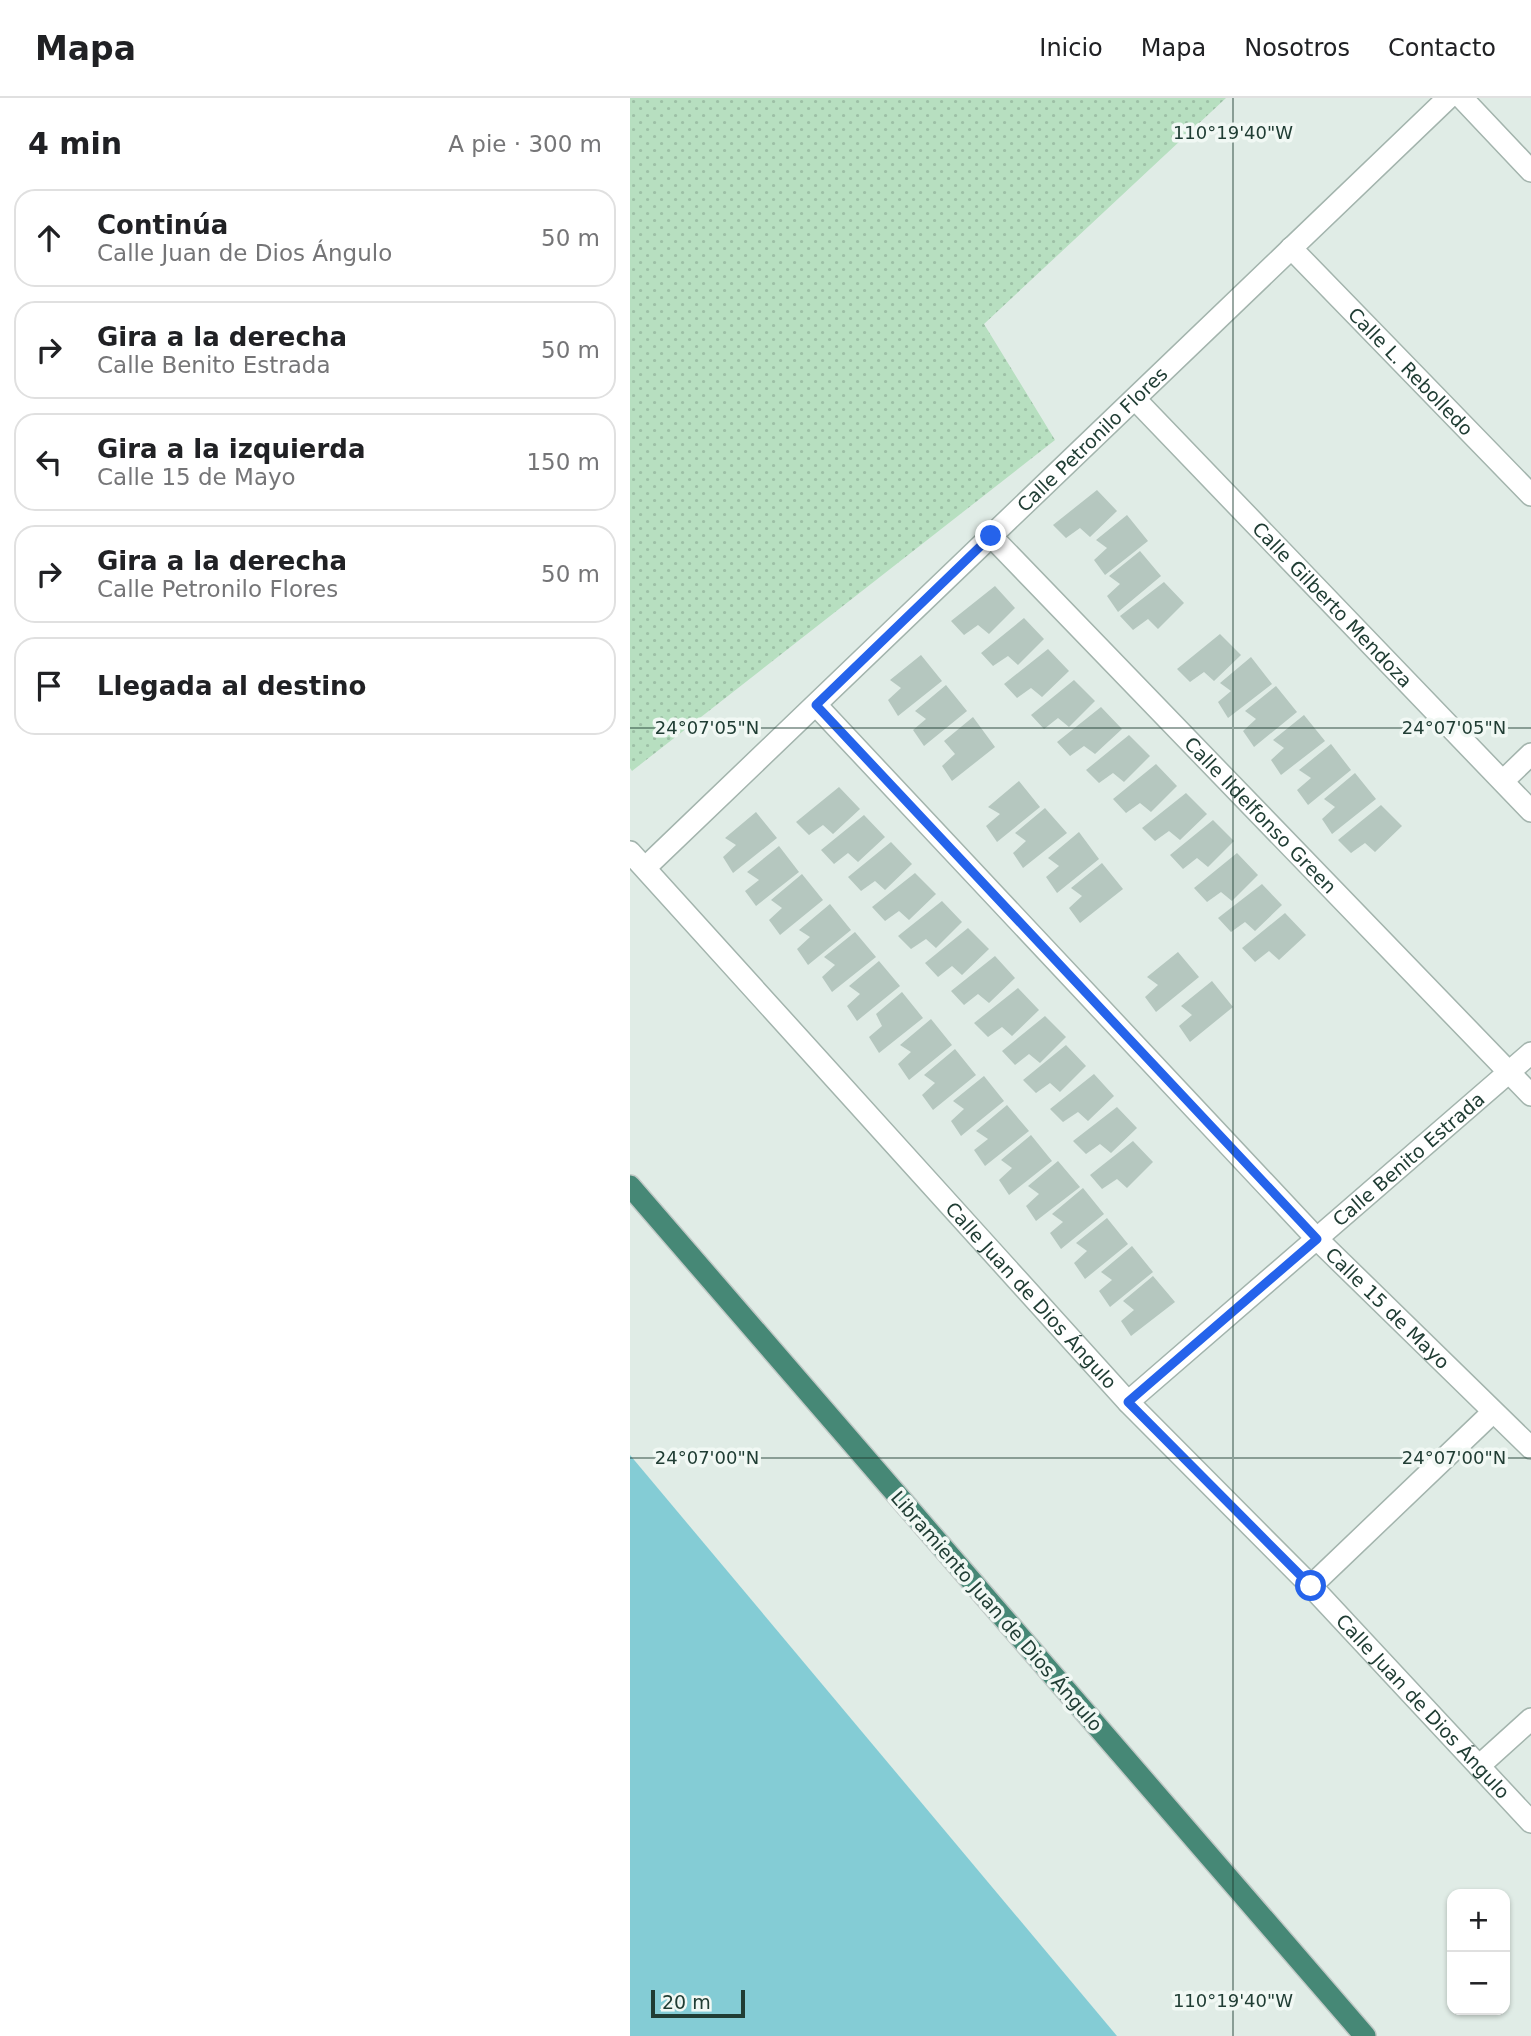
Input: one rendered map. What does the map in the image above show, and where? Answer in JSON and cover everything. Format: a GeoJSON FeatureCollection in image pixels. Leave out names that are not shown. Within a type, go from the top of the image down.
{"type":"FeatureCollection","features":[{"type":"Feature","properties":{"kind":"highway","name":"Libramiento Juan de Dios Ángulo"},"geometry":{"type":"LineString","coordinates":[[630,1186],[1365,2036]]}},
{"type":"Feature","properties":{"kind":"street","name":"Calle Petronilo Flores"},"geometry":{"type":"LineString","coordinates":[[646,867],[1448,98]]}},
{"type":"Feature","properties":{"kind":"street"},"geometry":{"type":"LineString","coordinates":[[1462,98],[1531,171]]}},
{"type":"Feature","properties":{"kind":"street","name":"Calle L. Rebolledo"},"geometry":{"type":"LineString","coordinates":[[1292,248],[1531,495]]}},
{"type":"Feature","properties":{"kind":"street","name":"Calle Gilberto Mendoza"},"geometry":{"type":"LineString","coordinates":[[1135,399],[1531,811]]}},
{"type":"Feature","properties":{"kind":"street","name":"Calle Ildelfonso Green"},"geometry":{"type":"LineString","coordinates":[[991,536],[1531,1095]]}},
{"type":"Feature","properties":{"kind":"street","name":"Calle 15 de Mayo"},"geometry":{"type":"LineString","coordinates":[[816,705],[1317,1239],[1531,1448]]}},
{"type":"Feature","properties":{"kind":"street"},"geometry":{"type":"LineString","coordinates":[[1503,781],[1531,754]]}},
{"type":"Feature","properties":{"kind":"street","name":"Calle Juan de Dios Ángulo"},"geometry":{"type":"LineString","coordinates":[[630,852],[1128,1402],[1311,1586],[1531,1822]]}},
{"type":"Feature","properties":{"kind":"street","name":"Calle Benito Estrada"},"geometry":{"type":"LineString","coordinates":[[1128,1402],[1531,1053]]}},
{"type":"Feature","properties":{"kind":"street"},"geometry":{"type":"LineString","coordinates":[[1311,1586],[1493,1412]]}},
{"type":"Feature","properties":{"kind":"street"},"geometry":{"type":"LineString","coordinates":[[1479,1766],[1531,1719]]}},
{"type":"Feature","properties":{"kind":"green space"},"geometry":{"type":"Polygon","coordinates":[[[630,98],[1226,98],[984,324],[1055,440],[632,771],[630,768],[630,98]]]}},
{"type":"Feature","properties":{"kind":"water"},"geometry":{"type":"Polygon","coordinates":[[[630,1455],[1117,2036],[630,2036],[630,1455]]]}},
{"type":"Feature","properties":{"kind":"building"},"geometry":{"type":"Polygon","coordinates":[[[1097,490],[1117,511],[1090,537],[1080,528],[1066,538],[1053,525],[1097,490]]]}},
{"type":"Feature","properties":{"kind":"building"},"geometry":{"type":"Polygon","coordinates":[[[1127,515],[1148,541],[1105,575],[1094,560],[1107,548],[1096,540],[1127,515]]]}},
{"type":"Feature","properties":{"kind":"building"},"geometry":{"type":"Polygon","coordinates":[[[1140,551],[1161,576],[1118,612],[1107,596],[1120,584],[1109,576],[1140,551]]]}},
{"type":"Feature","properties":{"kind":"building"},"geometry":{"type":"Polygon","coordinates":[[[1164,582],[1184,603],[1158,629],[1148,619],[1133,630],[1120,616],[1164,582]]]}},
{"type":"Feature","properties":{"kind":"building"},"geometry":{"type":"Polygon","coordinates":[[[995,586],[1015,608],[989,634],[978,625],[964,635],[951,621],[995,586]]]}},
{"type":"Feature","properties":{"kind":"building"},"geometry":{"type":"Polygon","coordinates":[[[1024,618],[1044,639],[1018,665],[1008,656],[993,666],[981,653],[1024,618]]]}},
{"type":"Feature","properties":{"kind":"building"},"geometry":{"type":"Polygon","coordinates":[[[1220,634],[1241,655],[1214,681],[1204,672],[1190,682],[1177,669],[1220,634]]]}},
{"type":"Feature","properties":{"kind":"building"},"geometry":{"type":"Polygon","coordinates":[[[1048,649],[1069,671],[1042,697],[1031,688],[1017,698],[1004,684],[1048,649]]]}},
{"type":"Feature","properties":{"kind":"building"},"geometry":{"type":"Polygon","coordinates":[[[921,655],[942,681],[898,716],[888,700],[901,688],[890,680],[921,655]]]}},
{"type":"Feature","properties":{"kind":"building"},"geometry":{"type":"Polygon","coordinates":[[[1251,657],[1272,684],[1228,718],[1218,702],[1231,691],[1220,683],[1251,657]]]}},
{"type":"Feature","properties":{"kind":"building"},"geometry":{"type":"Polygon","coordinates":[[[1074,680],[1095,701],[1069,727],[1058,718],[1044,729],[1031,715],[1074,680]]]}},
{"type":"Feature","properties":{"kind":"building"},"geometry":{"type":"Polygon","coordinates":[[[946,685],[967,711],[924,746],[913,730],[926,719],[915,711],[946,685]]]}},
{"type":"Feature","properties":{"kind":"building"},"geometry":{"type":"Polygon","coordinates":[[[1276,686],[1297,712],[1254,747],[1243,731],[1256,719],[1245,711],[1276,686]]]}},
{"type":"Feature","properties":{"kind":"building"},"geometry":{"type":"Polygon","coordinates":[[[1101,707],[1122,729],[1095,754],[1084,746],[1070,756],[1057,742],[1101,707]]]}},
{"type":"Feature","properties":{"kind":"building"},"geometry":{"type":"Polygon","coordinates":[[[1304,715],[1325,741],[1281,775],[1271,760],[1284,748],[1273,740],[1304,715]]]}},
{"type":"Feature","properties":{"kind":"building"},"geometry":{"type":"Polygon","coordinates":[[[973,717],[995,747],[952,781],[942,766],[955,754],[944,741],[973,717]]]}},
{"type":"Feature","properties":{"kind":"building"},"geometry":{"type":"Polygon","coordinates":[[[1129,735],[1150,756],[1124,782],[1113,773],[1099,783],[1086,770],[1129,735]]]}},
{"type":"Feature","properties":{"kind":"building"},"geometry":{"type":"Polygon","coordinates":[[[1331,744],[1351,770],[1308,805],[1297,790],[1311,778],[1299,770],[1331,744]]]}},
{"type":"Feature","properties":{"kind":"building"},"geometry":{"type":"Polygon","coordinates":[[[1156,764],[1177,786],[1151,812],[1140,803],[1126,813],[1113,799],[1156,764]]]}},
{"type":"Feature","properties":{"kind":"building"},"geometry":{"type":"Polygon","coordinates":[[[1355,773],[1376,799],[1332,834],[1322,819],[1335,807],[1324,799],[1355,773]]]}},
{"type":"Feature","properties":{"kind":"building"},"geometry":{"type":"Polygon","coordinates":[[[1019,781],[1040,807],[997,842],[986,826],[1000,814],[988,807],[1019,781]]]}},
{"type":"Feature","properties":{"kind":"building"},"geometry":{"type":"Polygon","coordinates":[[[839,787],[860,809],[833,834],[823,825],[809,835],[796,822],[839,787]]]}},
{"type":"Feature","properties":{"kind":"building"},"geometry":{"type":"Polygon","coordinates":[[[1186,793],[1207,814],[1180,840],[1169,831],[1155,841],[1142,828],[1186,793]]]}},
{"type":"Feature","properties":{"kind":"building"},"geometry":{"type":"Polygon","coordinates":[[[1381,805],[1402,826],[1375,852],[1365,843],[1351,853],[1338,840],[1381,805]]]}},
{"type":"Feature","properties":{"kind":"building"},"geometry":{"type":"Polygon","coordinates":[[[1045,808],[1067,833],[1023,868],[1013,853],[1026,841],[1015,833],[1045,808]]]}},
{"type":"Feature","properties":{"kind":"building"},"geometry":{"type":"Polygon","coordinates":[[[756,812],[777,838],[733,873],[723,857],[736,845],[725,838],[756,812]]]}},
{"type":"Feature","properties":{"kind":"building"},"geometry":{"type":"Polygon","coordinates":[[[864,815],[885,837],[858,862],[848,853],[834,864],[821,850],[864,815]]]}},
{"type":"Feature","properties":{"kind":"building"},"geometry":{"type":"Polygon","coordinates":[[[1213,820],[1234,841],[1208,867],[1197,858],[1183,869],[1170,855],[1213,820]]]}},
{"type":"Feature","properties":{"kind":"building"},"geometry":{"type":"Polygon","coordinates":[[[1079,832],[1099,859],[1057,893],[1046,877],[1059,866],[1048,858],[1079,832]]]}},
{"type":"Feature","properties":{"kind":"building"},"geometry":{"type":"Polygon","coordinates":[[[891,842],[912,864],[885,890],[875,881],[861,891],[848,877],[891,842]]]}},
{"type":"Feature","properties":{"kind":"building"},"geometry":{"type":"Polygon","coordinates":[[[779,846],[799,872],[756,906],[745,891],[759,880],[747,872],[779,846]]]}},
{"type":"Feature","properties":{"kind":"building"},"geometry":{"type":"Polygon","coordinates":[[[1237,853],[1258,875],[1232,901],[1221,892],[1207,902],[1194,888],[1237,853]]]}},
{"type":"Feature","properties":{"kind":"building"},"geometry":{"type":"Polygon","coordinates":[[[1102,863],[1123,889],[1080,923],[1069,908],[1082,896],[1071,888],[1102,863]]]}},
{"type":"Feature","properties":{"kind":"building"},"geometry":{"type":"Polygon","coordinates":[[[915,873],[936,894],[909,920],[899,911],[885,921],[872,907],[915,873]]]}},
{"type":"Feature","properties":{"kind":"building"},"geometry":{"type":"Polygon","coordinates":[[[802,874],[823,900],[780,935],[769,920],[782,908],[771,900],[802,874]]]}},
{"type":"Feature","properties":{"kind":"building"},"geometry":{"type":"Polygon","coordinates":[[[1262,884],[1282,905],[1255,931],[1245,922],[1231,932],[1218,918],[1262,884]]]}},
{"type":"Feature","properties":{"kind":"building"},"geometry":{"type":"Polygon","coordinates":[[[942,901],[962,922],[936,948],[926,939],[911,949],[898,936],[942,901]]]}},
{"type":"Feature","properties":{"kind":"building"},"geometry":{"type":"Polygon","coordinates":[[[830,904],[851,930],[808,965],[797,949],[810,937],[799,930],[830,904]]]}},
{"type":"Feature","properties":{"kind":"building"},"geometry":{"type":"Polygon","coordinates":[[[1285,913],[1306,935],[1279,960],[1269,951],[1255,962],[1242,948],[1285,913]]]}},
{"type":"Feature","properties":{"kind":"building"},"geometry":{"type":"Polygon","coordinates":[[[968,928],[989,949],[962,975],[952,966],[938,977],[925,963],[968,928]]]}},
{"type":"Feature","properties":{"kind":"building"},"geometry":{"type":"Polygon","coordinates":[[[855,932],[876,957],[832,992],[822,977],[835,965],[824,957],[855,932]]]}},
{"type":"Feature","properties":{"kind":"building"},"geometry":{"type":"Polygon","coordinates":[[[1178,952],[1199,977],[1156,1012],[1145,997],[1158,985],[1147,977],[1178,952]]]}},
{"type":"Feature","properties":{"kind":"building"},"geometry":{"type":"Polygon","coordinates":[[[995,956],[1015,978],[989,1003],[978,994],[964,1005],[951,991],[995,956]]]}},
{"type":"Feature","properties":{"kind":"building"},"geometry":{"type":"Polygon","coordinates":[[[879,961],[900,986],[857,1021],[847,1006],[860,994],[849,986],[879,961]]]}},
{"type":"Feature","properties":{"kind":"building"},"geometry":{"type":"Polygon","coordinates":[[[1212,981],[1233,1007],[1190,1042],[1179,1026],[1192,1015],[1181,1006],[1212,981]]]}},
{"type":"Feature","properties":{"kind":"building"},"geometry":{"type":"Polygon","coordinates":[[[1018,988],[1039,1010],[1012,1036],[1002,1027],[988,1037],[974,1023],[1018,988]]]}},
{"type":"Feature","properties":{"kind":"building"},"geometry":{"type":"Polygon","coordinates":[[[902,992],[923,1018],[879,1053],[869,1037],[882,1026],[876,1014],[902,992]]]}},
{"type":"Feature","properties":{"kind":"building"},"geometry":{"type":"Polygon","coordinates":[[[1045,1016],[1066,1037],[1040,1063],[1029,1054],[1015,1065],[1002,1051],[1045,1016]]]}},
{"type":"Feature","properties":{"kind":"building"},"geometry":{"type":"Polygon","coordinates":[[[931,1019],[952,1045],[909,1080],[898,1064],[911,1052],[900,1045],[931,1019]]]}},
{"type":"Feature","properties":{"kind":"building"},"geometry":{"type":"Polygon","coordinates":[[[1066,1045],[1086,1066],[1060,1092],[1050,1083],[1036,1093],[1023,1080],[1066,1045]]]}},
{"type":"Feature","properties":{"kind":"building"},"geometry":{"type":"Polygon","coordinates":[[[955,1049],[976,1075],[933,1110],[922,1095],[935,1083],[924,1075],[955,1049]]]}},
{"type":"Feature","properties":{"kind":"building"},"geometry":{"type":"Polygon","coordinates":[[[1094,1074],[1114,1096],[1088,1121],[1078,1112],[1063,1122],[1050,1109],[1094,1074]]]}},
{"type":"Feature","properties":{"kind":"building"},"geometry":{"type":"Polygon","coordinates":[[[984,1076],[1004,1101],[961,1136],[951,1121],[964,1109],[953,1101],[984,1076]]]}},
{"type":"Feature","properties":{"kind":"building"},"geometry":{"type":"Polygon","coordinates":[[[1007,1105],[1029,1131],[985,1166],[974,1150],[988,1139],[976,1131],[1007,1105]]]}},
{"type":"Feature","properties":{"kind":"building"},"geometry":{"type":"Polygon","coordinates":[[[1117,1107],[1137,1128],[1111,1153],[1100,1144],[1086,1154],[1073,1141],[1117,1107]]]}},
{"type":"Feature","properties":{"kind":"building"},"geometry":{"type":"Polygon","coordinates":[[[1031,1135],[1052,1161],[1009,1195],[999,1180],[1012,1168],[1001,1160],[1031,1135]]]}},
{"type":"Feature","properties":{"kind":"building"},"geometry":{"type":"Polygon","coordinates":[[[1133,1141],[1153,1162],[1127,1188],[1117,1179],[1102,1189],[1090,1175],[1133,1141]]]}},
{"type":"Feature","properties":{"kind":"building"},"geometry":{"type":"Polygon","coordinates":[[[1058,1161],[1080,1187],[1036,1221],[1026,1206],[1039,1194],[1028,1186],[1058,1161]]]}},
{"type":"Feature","properties":{"kind":"building"},"geometry":{"type":"Polygon","coordinates":[[[1083,1188],[1104,1214],[1061,1249],[1050,1233],[1063,1222],[1052,1214],[1083,1188]]]}},
{"type":"Feature","properties":{"kind":"building"},"geometry":{"type":"Polygon","coordinates":[[[1107,1218],[1128,1244],[1085,1279],[1074,1263],[1087,1251],[1076,1243],[1107,1218]]]}},
{"type":"Feature","properties":{"kind":"building"},"geometry":{"type":"Polygon","coordinates":[[[1132,1246],[1153,1272],[1110,1307],[1099,1291],[1112,1280],[1101,1272],[1132,1246]]]}},
{"type":"Feature","properties":{"kind":"building"},"geometry":{"type":"Polygon","coordinates":[[[1153,1276],[1175,1302],[1131,1336],[1121,1321],[1134,1310],[1123,1301],[1153,1276]]]}},
{"type":"Feature","properties":{"kind":"route"},"geometry":{"type":"LineString","coordinates":[[991,536],[816,705],[1317,1239],[1128,1402],[1311,1586]]}}]}
